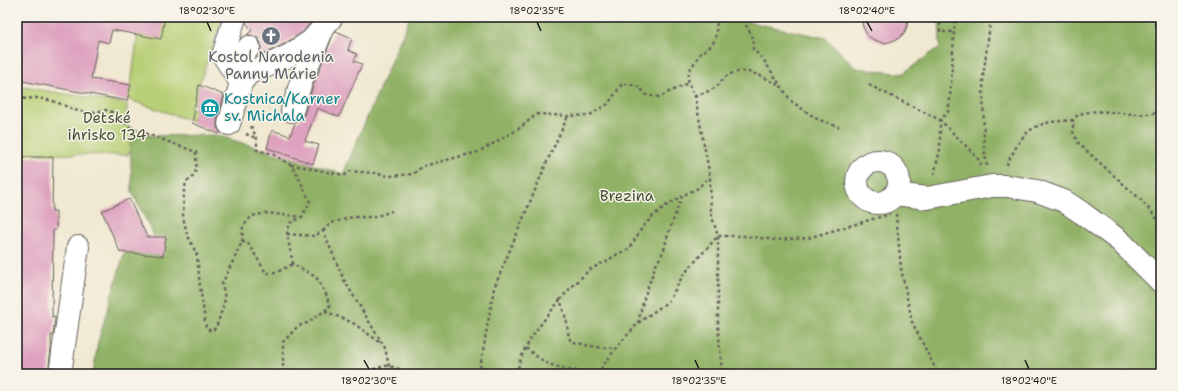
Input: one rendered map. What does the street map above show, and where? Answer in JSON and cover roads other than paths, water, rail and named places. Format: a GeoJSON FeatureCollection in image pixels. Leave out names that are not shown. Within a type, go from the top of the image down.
{"type":"FeatureCollection","features":[{"type":"Feature","properties":{"kind":"street"},"geometry":{"type":"LineString","coordinates":[[235,17],[223,55],[236,76]]}},
{"type":"Feature","properties":{"kind":"street"},"geometry":{"type":"LineString","coordinates":[[236,76],[249,73],[290,55],[311,40],[328,22]]}},
{"type":"Feature","properties":{"kind":"street"},"geometry":{"type":"LineString","coordinates":[[292,111],[301,82],[328,22]]}},
{"type":"Feature","properties":{"kind":"street"},"geometry":{"type":"LineString","coordinates":[[237,129],[236,76],[249,47]]}},
{"type":"Feature","properties":{"kind":"street"},"geometry":{"type":"LineString","coordinates":[[895,204],[1000,186],[1037,191],[1064,202],[1082,213],[1120,241],[1161,282]]}},
{"type":"Feature","properties":{"kind":"street"},"geometry":{"type":"LineString","coordinates":[[60,374],[78,247]]}},
{"type":"Feature","properties":{"kind":"place","name":"Kostol Narodenia Panny Márie"},"geometry":{"type":"Point","coordinates":[271,36]}},
{"type":"Feature","properties":{"kind":"place","name":"Kostnica/Karner sv. Michala"},"geometry":{"type":"Point","coordinates":[210,108]}},
{"type":"Feature","properties":{"kind":"park label","name":"Detské ihrisko 134"},"geometry":{"type":"Point","coordinates":[107,126]}},
{"type":"Feature","properties":{"kind":"park label","name":"Brezina"},"geometry":{"type":"Point","coordinates":[627,196]}}]}
